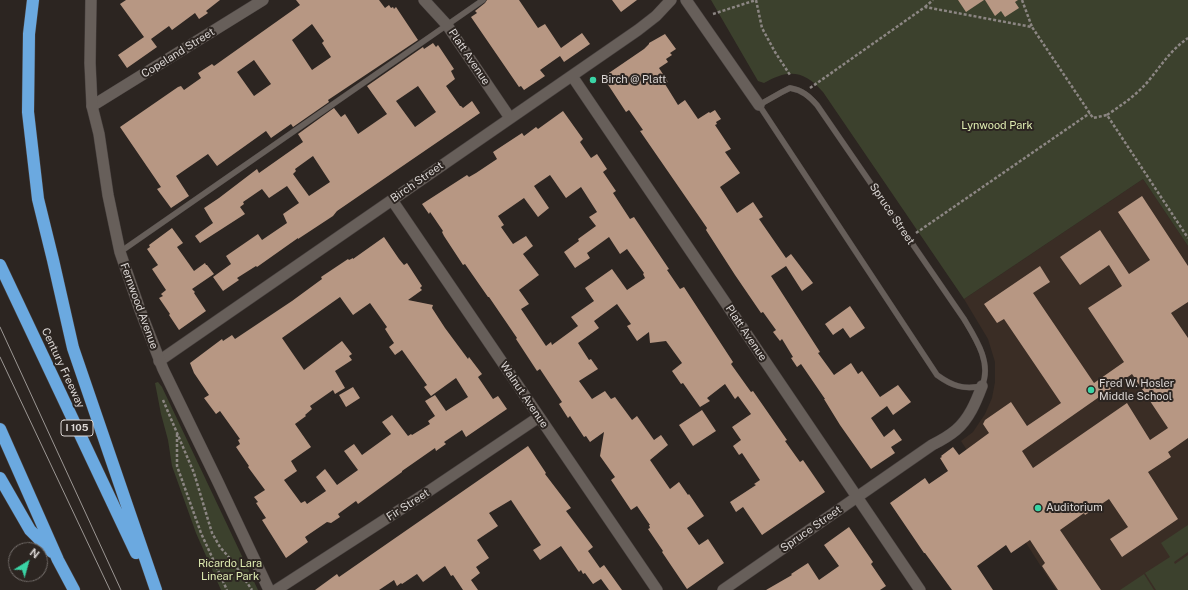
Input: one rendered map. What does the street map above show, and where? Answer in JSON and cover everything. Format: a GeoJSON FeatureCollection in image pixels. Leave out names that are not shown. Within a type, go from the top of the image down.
{"type":"FeatureCollection","features":[{"type":"Feature","properties":{"kind":"highway"},"geometry":{"type":"LineString","coordinates":[[33,0],[29,34],[28,112],[38,199],[73,348],[155,590]]}},
{"type":"Feature","properties":{"kind":"highway","name":"Century Freeway"},"geometry":{"type":"LineString","coordinates":[[0,265],[155,590]]}},
{"type":"Feature","properties":{"kind":"highway"},"geometry":{"type":"LineString","coordinates":[[0,429],[58,560],[74,590]]}},
{"type":"Feature","properties":{"kind":"highway"},"geometry":{"type":"LineString","coordinates":[[0,478],[30,530],[58,560]]}},
{"type":"Feature","properties":{"kind":"street","name":"Fernwood Avenue"},"geometry":{"type":"LineString","coordinates":[[91,0],[90,63],[92,106],[99,134],[108,195],[120,252],[159,361],[269,590]]}},
{"type":"Feature","properties":{"kind":"street","name":"Copeland Street"},"geometry":{"type":"LineString","coordinates":[[92,106],[263,0]]}},
{"type":"Feature","properties":{"kind":"street","name":"Platt Avenue"},"geometry":{"type":"LineString","coordinates":[[424,0],[447,25],[510,118]]}},
{"type":"Feature","properties":{"kind":"street","name":"Birch Street"},"geometry":{"type":"LineString","coordinates":[[159,361],[638,30],[656,16],[671,0]]}},
{"type":"Feature","properties":{"kind":"street"},"geometry":{"type":"LineString","coordinates":[[686,0],[759,105]]}},
{"type":"Feature","properties":{"kind":"street","name":"Platt Avenue"},"geometry":{"type":"LineString","coordinates":[[572,76],[920,590]]}},
{"type":"Feature","properties":{"kind":"street","name":"Walnut Avenue"},"geometry":{"type":"LineString","coordinates":[[392,200],[657,590]]}},
{"type":"Feature","properties":{"kind":"street","name":"Spruce Street"},"geometry":{"type":"LineString","coordinates":[[723,590],[932,445],[956,430],[971,410],[982,386]]}},
{"type":"Feature","properties":{"kind":"street","name":"Fir Street"},"geometry":{"type":"LineString","coordinates":[[276,590],[539,417]]}},
{"type":"Feature","properties":{"kind":"lane"},"geometry":{"type":"LineString","coordinates":[[120,252],[483,0]]}},
{"type":"Feature","properties":{"kind":"lane"},"geometry":{"type":"LineString","coordinates":[[804,93],[790,88],[759,105],[937,375],[948,383],[960,386],[972,388],[982,386]]}},
{"type":"Feature","properties":{"kind":"lane","name":"Spruce Street"},"geometry":{"type":"LineString","coordinates":[[804,93],[817,105],[964,319],[977,341],[983,358],[985,379],[982,386]]}},
{"type":"Feature","properties":{"kind":"path"},"geometry":{"type":"LineString","coordinates":[[714,14],[756,0],[762,28],[790,75]]}},
{"type":"Feature","properties":{"kind":"path"},"geometry":{"type":"LineString","coordinates":[[804,93],[933,0]]}},
{"type":"Feature","properties":{"kind":"path"},"geometry":{"type":"LineString","coordinates":[[1022,0],[1032,27],[1093,118],[1108,116],[1134,96],[1150,80],[1170,54],[1188,38]]}},
{"type":"Feature","properties":{"kind":"path"},"geometry":{"type":"LineString","coordinates":[[925,7],[1032,27]]}},
{"type":"Feature","properties":{"kind":"path"},"geometry":{"type":"LineString","coordinates":[[916,233],[1090,113]]}},
{"type":"Feature","properties":{"kind":"path"},"geometry":{"type":"LineString","coordinates":[[1108,116],[1188,238]]}},
{"type":"Feature","properties":{"kind":"path"},"geometry":{"type":"LineString","coordinates":[[161,393],[196,480],[212,532],[220,547],[234,562],[252,590]]}},
{"type":"Feature","properties":{"kind":"path"},"geometry":{"type":"LineString","coordinates":[[177,433],[177,466],[198,526],[227,590]]}},
{"type":"Feature","properties":{"kind":"shaded area","name":"Fred W. Hosler Middle School"},"geometry":{"type":"Polygon","coordinates":[[[1143,179],[1188,246],[1188,590],[1056,590],[961,441],[973,432],[985,414],[992,398],[995,382],[995,362],[988,339],[964,299],[1143,179]]]}},
{"type":"Feature","properties":{"kind":"green space","name":"Lynwood Park"},"geometry":{"type":"Polygon","coordinates":[[[711,0],[1188,0],[1188,246],[1143,179],[964,299],[823,92],[809,79],[795,74],[781,75],[764,83],[758,81],[711,0]]]}},
{"type":"Feature","properties":{"kind":"green space","name":"Ricardo Lara Linear Park"},"geometry":{"type":"Polygon","coordinates":[[[158,382],[162,387],[258,590],[221,590],[196,533],[172,466],[168,440],[155,383],[158,382]]]}},
{"type":"Feature","properties":{"kind":"green space"},"geometry":{"type":"Polygon","coordinates":[[[1188,525],[1188,552],[1174,562],[1175,564],[1188,555],[1188,590],[1156,590],[1145,573],[1170,557],[1161,543],[1188,525]]]}},
{"type":"Feature","properties":{"kind":"green space"},"geometry":{"type":"Polygon","coordinates":[[[1144,574],[1154,590],[1120,590],[1144,574]]]}},
{"type":"Feature","properties":{"kind":"building"},"geometry":{"type":"Polygon","coordinates":[[[126,0],[220,0],[206,11],[208,13],[199,19],[195,13],[172,30],[169,26],[151,39],[157,47],[127,68],[118,55],[144,37],[120,4],[126,0]]]}},
{"type":"Feature","properties":{"kind":"building"},"geometry":{"type":"Polygon","coordinates":[[[296,0],[379,0],[385,8],[389,5],[394,9],[396,7],[418,40],[328,100],[329,102],[293,127],[291,124],[271,138],[266,131],[217,166],[208,154],[176,176],[189,196],[171,208],[157,189],[161,187],[120,127],[178,87],[181,86],[184,90],[201,78],[198,73],[212,64],[214,66],[300,5],[296,0]],[[312,24],[292,40],[312,70],[331,57],[322,43],[324,41],[312,24]],[[254,60],[237,72],[254,96],[271,84],[254,60]]]}},
{"type":"Feature","properties":{"kind":"building"},"geometry":{"type":"Polygon","coordinates":[[[487,0],[519,0],[538,28],[545,24],[561,48],[582,33],[590,44],[564,62],[560,56],[540,70],[545,76],[524,90],[521,86],[519,87],[471,17],[477,13],[475,11],[487,0]]]}},
{"type":"Feature","properties":{"kind":"building"},"geometry":{"type":"Polygon","coordinates":[[[612,0],[637,0],[621,12],[612,0]]]}},
{"type":"Feature","properties":{"kind":"building"},"geometry":{"type":"Polygon","coordinates":[[[958,0],[984,0],[966,12],[958,0]]]}},
{"type":"Feature","properties":{"kind":"building"},"geometry":{"type":"Polygon","coordinates":[[[985,0],[1018,0],[1015,2],[1019,8],[1005,17],[1001,11],[995,16],[985,0]]]}},
{"type":"Feature","properties":{"kind":"building"},"geometry":{"type":"Polygon","coordinates":[[[665,34],[676,49],[670,53],[672,55],[666,59],[668,62],[659,68],[668,82],[665,84],[678,105],[685,100],[698,119],[715,110],[721,119],[716,122],[717,124],[715,125],[731,149],[725,152],[740,173],[720,187],[737,213],[753,202],[763,217],[759,219],[786,258],[791,254],[813,283],[802,291],[786,266],[771,276],[820,352],[818,353],[834,375],[851,363],[858,374],[862,371],[880,397],[898,385],[911,402],[893,415],[887,406],[871,418],[884,437],[894,429],[902,440],[891,447],[895,453],[871,469],[840,425],[825,399],[801,364],[797,367],[782,339],[780,341],[773,332],[776,330],[763,312],[761,313],[735,275],[706,230],[707,228],[640,131],[643,130],[629,110],[626,112],[603,77],[644,49],[649,43],[665,34]]]}},
{"type":"Feature","properties":{"kind":"building"},"geometry":{"type":"Polygon","coordinates":[[[433,43],[436,47],[438,45],[454,69],[451,71],[455,79],[446,86],[460,106],[463,108],[472,101],[480,113],[337,211],[333,216],[298,238],[257,267],[256,266],[237,278],[239,280],[223,291],[213,277],[231,264],[226,256],[258,234],[262,240],[287,223],[283,214],[299,203],[287,186],[269,198],[262,189],[243,202],[244,204],[240,207],[245,214],[200,243],[195,236],[213,223],[204,208],[257,169],[259,173],[303,142],[298,134],[334,108],[341,117],[345,114],[358,134],[387,114],[367,86],[423,47],[424,49],[433,43]],[[418,86],[396,101],[415,127],[436,112],[418,86]],[[313,156],[295,169],[296,171],[293,174],[309,196],[330,182],[313,156]]]}},
{"type":"Feature","properties":{"kind":"building"},"geometry":{"type":"Polygon","coordinates":[[[563,111],[583,139],[580,142],[591,158],[597,154],[607,169],[603,172],[616,191],[613,193],[630,219],[634,217],[669,269],[667,270],[680,289],[684,287],[733,362],[731,364],[751,392],[753,391],[787,440],[785,441],[800,462],[803,460],[825,492],[762,535],[743,507],[736,512],[730,502],[756,485],[754,484],[760,480],[742,453],[739,455],[733,446],[741,440],[732,427],[751,414],[738,396],[735,399],[725,384],[707,398],[710,401],[700,407],[683,383],[681,384],[672,371],[682,363],[666,341],[650,343],[649,332],[637,341],[627,326],[631,324],[617,304],[594,321],[599,328],[578,343],[589,360],[591,359],[598,369],[579,381],[592,399],[605,391],[611,399],[615,397],[632,420],[637,416],[654,440],[661,435],[668,445],[650,460],[670,489],[679,482],[688,495],[689,494],[704,516],[687,528],[699,545],[708,539],[724,563],[687,589],[648,529],[650,528],[650,525],[637,506],[631,510],[611,480],[615,477],[600,456],[604,432],[590,442],[586,436],[584,437],[570,416],[568,418],[559,404],[562,402],[540,369],[537,371],[489,297],[465,264],[463,265],[444,236],[443,231],[430,212],[429,214],[422,204],[467,175],[469,177],[497,159],[493,152],[522,133],[524,136],[536,127],[538,129],[563,111]],[[550,175],[534,186],[549,208],[538,217],[524,198],[498,216],[504,225],[501,227],[513,244],[526,236],[533,246],[523,254],[539,275],[519,290],[529,304],[521,309],[546,346],[551,342],[552,345],[578,326],[571,317],[594,301],[585,288],[612,269],[627,290],[645,278],[644,273],[627,249],[620,254],[609,237],[587,253],[590,258],[575,268],[564,252],[579,241],[578,239],[596,226],[589,217],[597,212],[581,187],[566,198],[550,175]]]}},
{"type":"Feature","properties":{"kind":"building"},"geometry":{"type":"Polygon","coordinates":[[[1142,196],[1188,266],[1188,302],[1171,313],[1188,338],[1188,438],[1168,452],[1171,457],[1148,472],[1178,519],[1122,557],[1110,539],[1128,527],[1109,499],[1085,515],[1084,513],[1060,530],[1101,590],[1058,590],[1042,566],[1045,563],[1030,540],[1011,553],[1006,545],[977,566],[993,590],[952,590],[924,553],[890,503],[925,478],[929,484],[948,471],[940,458],[942,457],[941,456],[953,447],[959,455],[989,433],[983,424],[985,420],[1011,402],[1027,426],[1061,403],[1004,319],[997,323],[984,304],[1040,266],[1050,282],[1033,293],[1094,383],[1124,362],[1088,308],[1122,286],[1109,265],[1080,285],[1060,257],[1100,230],[1129,274],[1150,260],[1118,212],[1142,196]],[[1132,374],[1022,451],[1033,468],[1127,403],[1150,440],[1168,428],[1132,374]]]}},
{"type":"Feature","properties":{"kind":"building"},"geometry":{"type":"Polygon","coordinates":[[[172,228],[183,243],[177,247],[194,271],[205,263],[214,274],[192,289],[206,311],[179,330],[159,298],[163,296],[161,294],[166,290],[152,269],[158,265],[147,249],[150,247],[149,245],[172,228]]]}},
{"type":"Feature","properties":{"kind":"building"},"geometry":{"type":"Polygon","coordinates":[[[384,237],[404,265],[407,263],[422,286],[420,288],[422,290],[408,300],[433,305],[432,308],[445,328],[468,359],[469,357],[482,374],[478,377],[493,399],[498,396],[507,409],[466,437],[462,430],[444,442],[446,444],[436,451],[435,448],[358,504],[356,501],[338,514],[340,517],[331,523],[327,522],[305,537],[308,542],[286,558],[262,520],[266,518],[256,503],[258,502],[254,497],[265,490],[248,467],[249,466],[236,447],[240,444],[238,440],[240,439],[220,411],[216,414],[204,398],[209,395],[194,373],[190,363],[222,339],[223,341],[232,335],[235,339],[292,301],[322,279],[321,277],[348,259],[353,259],[384,237]],[[340,297],[282,338],[304,370],[342,341],[352,354],[349,356],[352,360],[335,371],[345,388],[335,394],[333,390],[310,406],[312,409],[305,415],[306,416],[295,424],[311,447],[291,461],[297,471],[284,480],[301,503],[305,501],[307,504],[326,491],[316,477],[325,469],[337,485],[358,470],[344,451],[354,444],[362,455],[391,434],[382,422],[392,415],[408,436],[430,424],[428,421],[435,416],[425,401],[435,395],[446,411],[468,397],[456,378],[431,396],[424,387],[427,385],[402,350],[395,355],[389,347],[394,343],[385,329],[387,327],[370,303],[353,315],[340,297]]]}},
{"type":"Feature","properties":{"kind":"building"},"geometry":{"type":"Polygon","coordinates":[[[850,306],[865,328],[850,338],[843,328],[833,335],[825,324],[850,306]]]}},
{"type":"Feature","properties":{"kind":"building"},"geometry":{"type":"Polygon","coordinates":[[[353,387],[360,398],[346,407],[339,395],[353,387]]]}},
{"type":"Feature","properties":{"kind":"building"},"geometry":{"type":"Polygon","coordinates":[[[702,410],[716,431],[693,446],[679,425],[702,410]]]}},
{"type":"Feature","properties":{"kind":"building"},"geometry":{"type":"Polygon","coordinates":[[[528,446],[546,473],[545,474],[571,508],[566,511],[593,547],[588,551],[600,568],[604,565],[622,590],[609,590],[601,579],[593,584],[585,573],[583,574],[581,570],[579,572],[561,546],[540,560],[533,550],[541,545],[511,500],[489,513],[498,526],[477,540],[489,558],[476,567],[480,573],[471,580],[478,590],[463,590],[445,566],[423,582],[417,574],[397,586],[394,580],[379,590],[315,590],[337,574],[339,577],[528,446]]]}},
{"type":"Feature","properties":{"kind":"building"},"geometry":{"type":"Polygon","coordinates":[[[849,527],[873,562],[871,564],[886,586],[880,590],[766,590],[792,575],[791,574],[808,563],[819,580],[839,566],[824,545],[849,527]]]}},
{"type":"Feature","properties":{"kind":"tram line"},"geometry":{"type":"LineString","coordinates":[[0,327],[121,590]]}},
{"type":"Feature","properties":{"kind":"tram line"},"geometry":{"type":"LineString","coordinates":[[0,357],[110,590]]}},
{"type":"Feature","properties":{"kind":"place","name":"Birch @ Platt"},"geometry":{"type":"Point","coordinates":[593,80]}},
{"type":"Feature","properties":{"kind":"place","name":"Fred W. Hosler Middle School"},"geometry":{"type":"Point","coordinates":[1091,390]}},
{"type":"Feature","properties":{"kind":"place","name":"Auditorium"},"geometry":{"type":"Point","coordinates":[1038,508]}}]}
